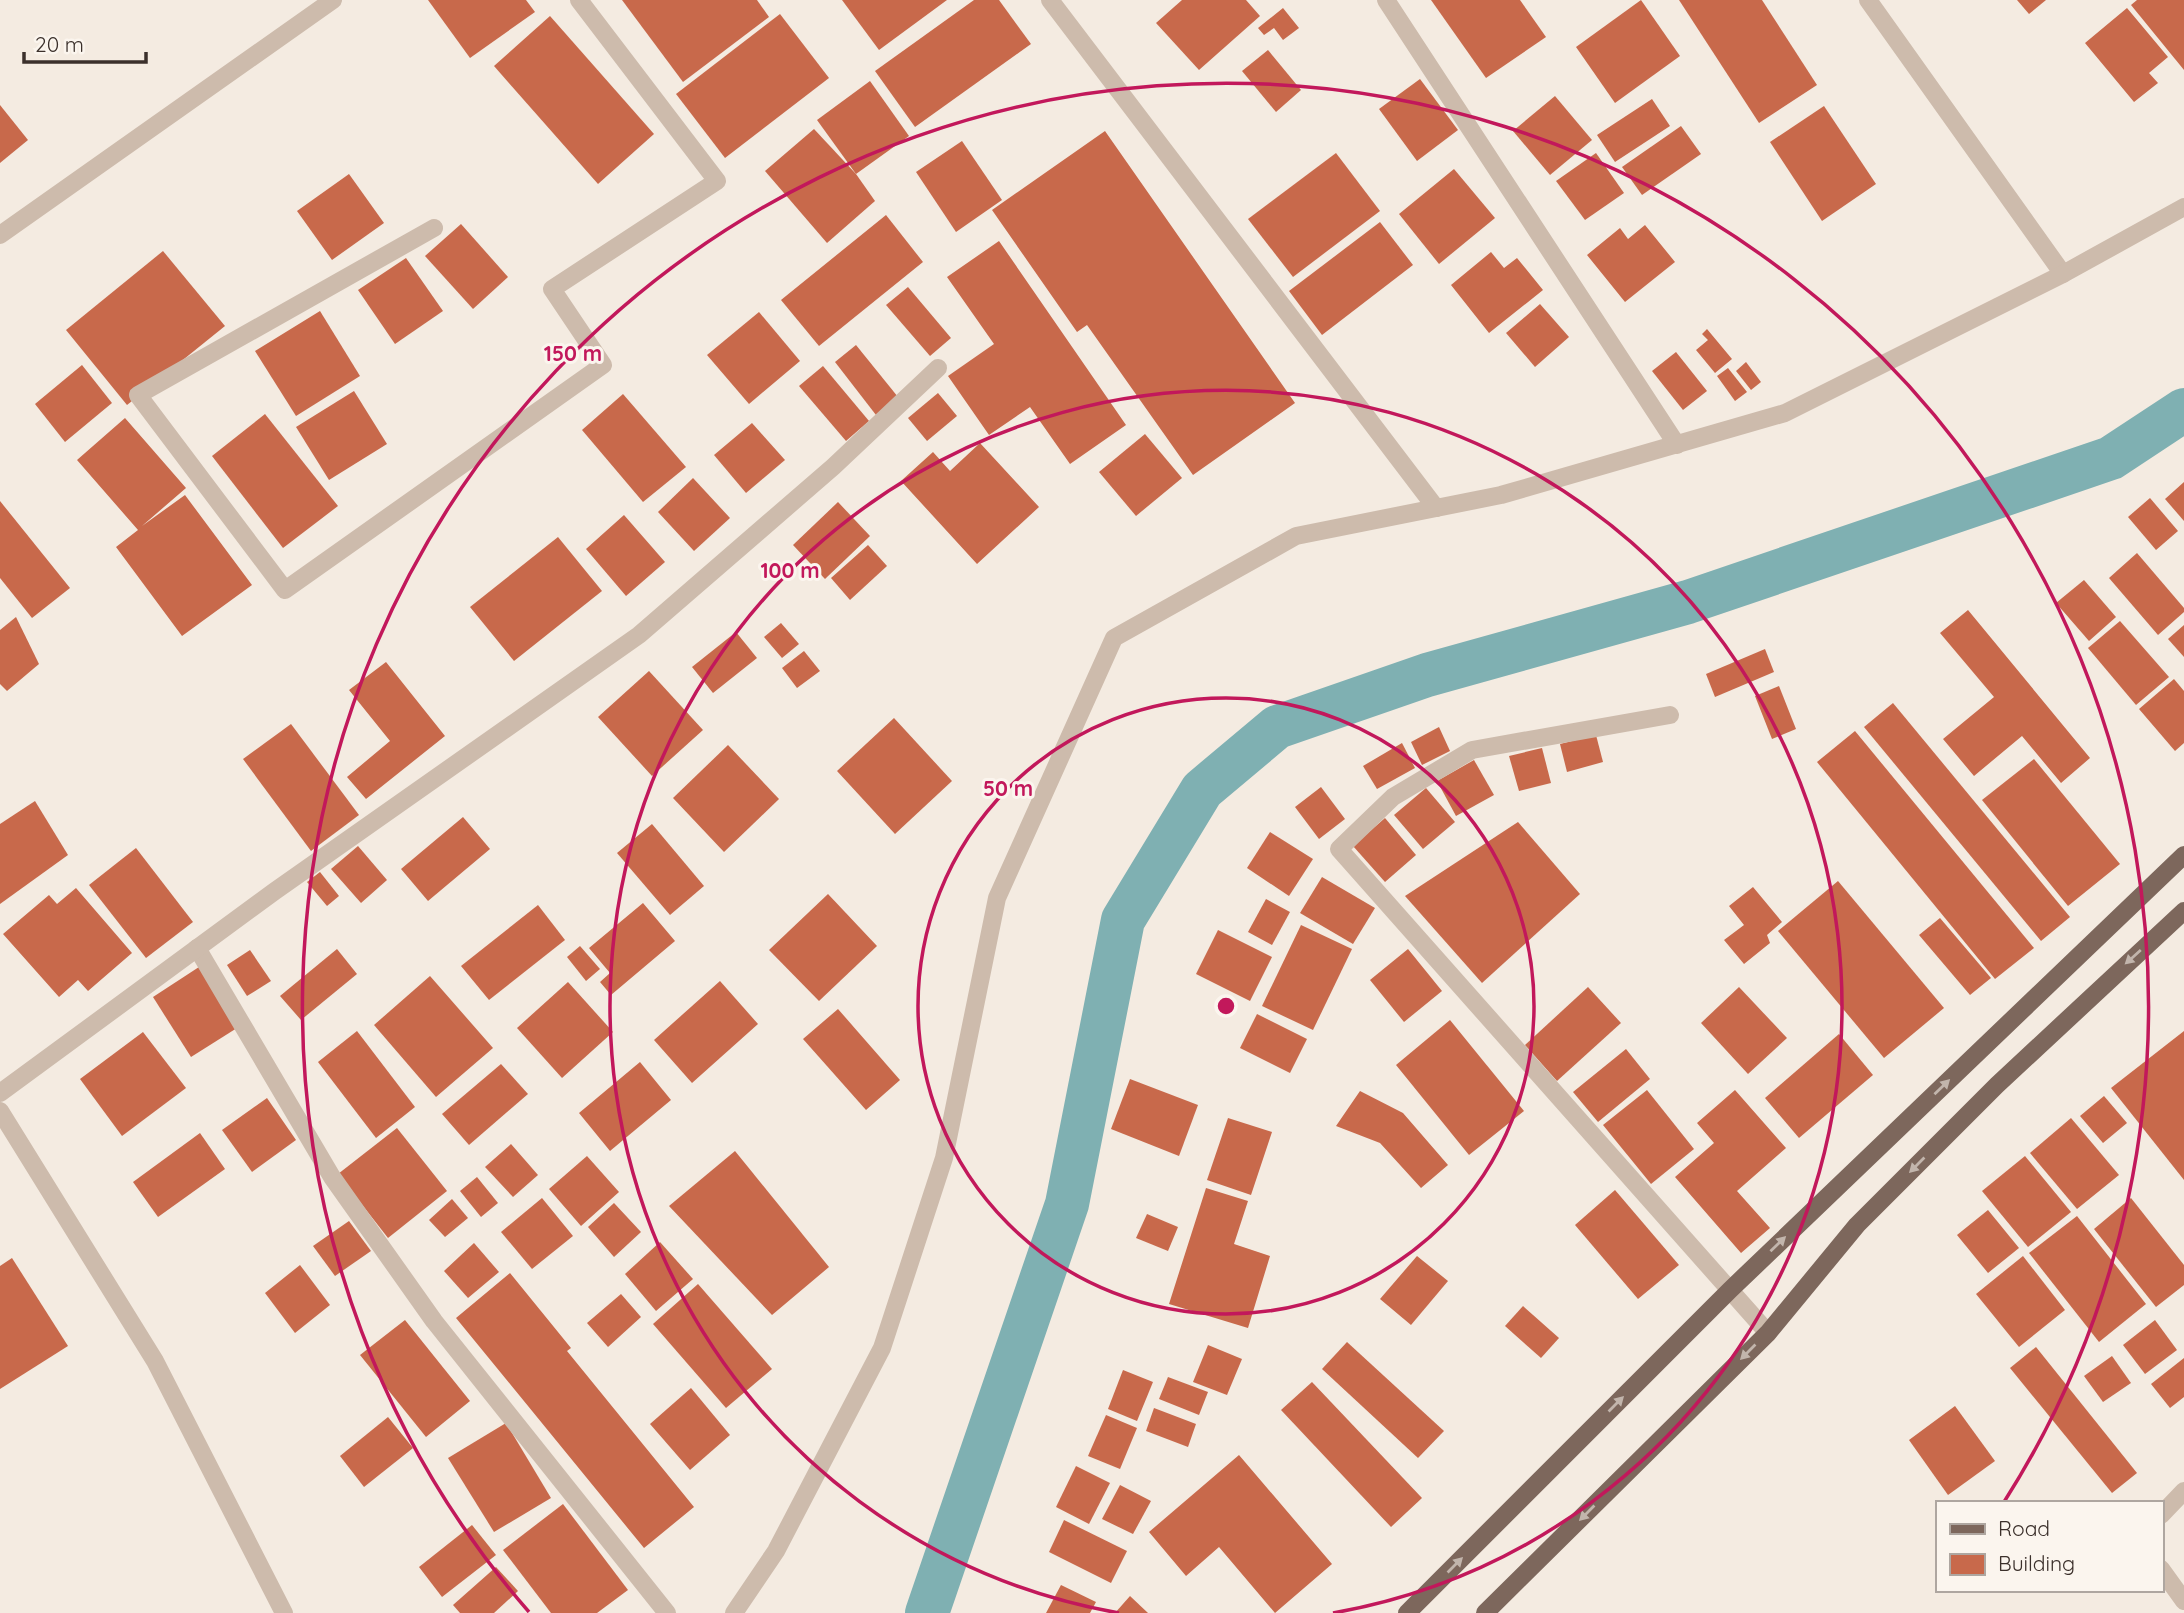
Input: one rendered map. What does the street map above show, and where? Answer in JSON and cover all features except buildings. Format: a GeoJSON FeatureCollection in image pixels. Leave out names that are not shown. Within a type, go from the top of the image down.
{"type":"FeatureCollection","features":[{"type":"Feature","properties":{"kind":"main road"},"geometry":{"type":"LineString","coordinates":[[1407,1613],[1730,1290],[2184,855]]}},
{"type":"Feature","properties":{"kind":"main road"},"geometry":{"type":"LineString","coordinates":[[1485,1613],[1768,1333],[1857,1225],[1997,1085],[2184,911]]}},
{"type":"Feature","properties":{"kind":"street"},"geometry":{"type":"LineString","coordinates":[[0,236],[333,0]]}},
{"type":"Feature","properties":{"kind":"street"},"geometry":{"type":"LineString","coordinates":[[434,228],[138,395],[285,590],[603,365],[552,289],[717,181],[579,0]]}},
{"type":"Feature","properties":{"kind":"street"},"geometry":{"type":"LineString","coordinates":[[1050,0],[1436,508]]}},
{"type":"Feature","properties":{"kind":"street"},"geometry":{"type":"LineString","coordinates":[[1386,0],[1676,444]]}},
{"type":"Feature","properties":{"kind":"street"},"geometry":{"type":"LineString","coordinates":[[1868,0],[2063,274]]}},
{"type":"Feature","properties":{"kind":"street"},"geometry":{"type":"LineString","coordinates":[[734,1613],[776,1550],[882,1348],[944,1158],[998,898],[1114,638],[1296,536],[1501,495],[1785,413],[2063,274],[2184,207]]}},
{"type":"Feature","properties":{"kind":"street"},"geometry":{"type":"LineString","coordinates":[[0,1093],[197,948],[639,635],[833,467],[938,368]]}},
{"type":"Feature","properties":{"kind":"street"},"geometry":{"type":"LineString","coordinates":[[1670,715],[1472,750],[1392,797],[1339,849],[1768,1333]]}},
{"type":"Feature","properties":{"kind":"street"},"geometry":{"type":"LineString","coordinates":[[197,948],[340,1188],[434,1321],[667,1613]]}},
{"type":"Feature","properties":{"kind":"street"},"geometry":{"type":"LineString","coordinates":[[0,1111],[155,1361],[284,1613]]}},
{"type":"Feature","properties":{"kind":"street"},"geometry":{"type":"LineString","coordinates":[[2163,1513],[2184,1491]]}},
{"type":"Feature","properties":{"kind":"street"},"geometry":{"type":"LineString","coordinates":[[2163,1572],[2184,1601]]}},
{"type":"Feature","properties":{"kind":"waterway"},"geometry":{"type":"LineString","coordinates":[[927,1613],[1067,1204],[1123,920],[1202,790],[1277,727],[1427,675],[1688,602],[2111,458],[2184,410]]}}]}
